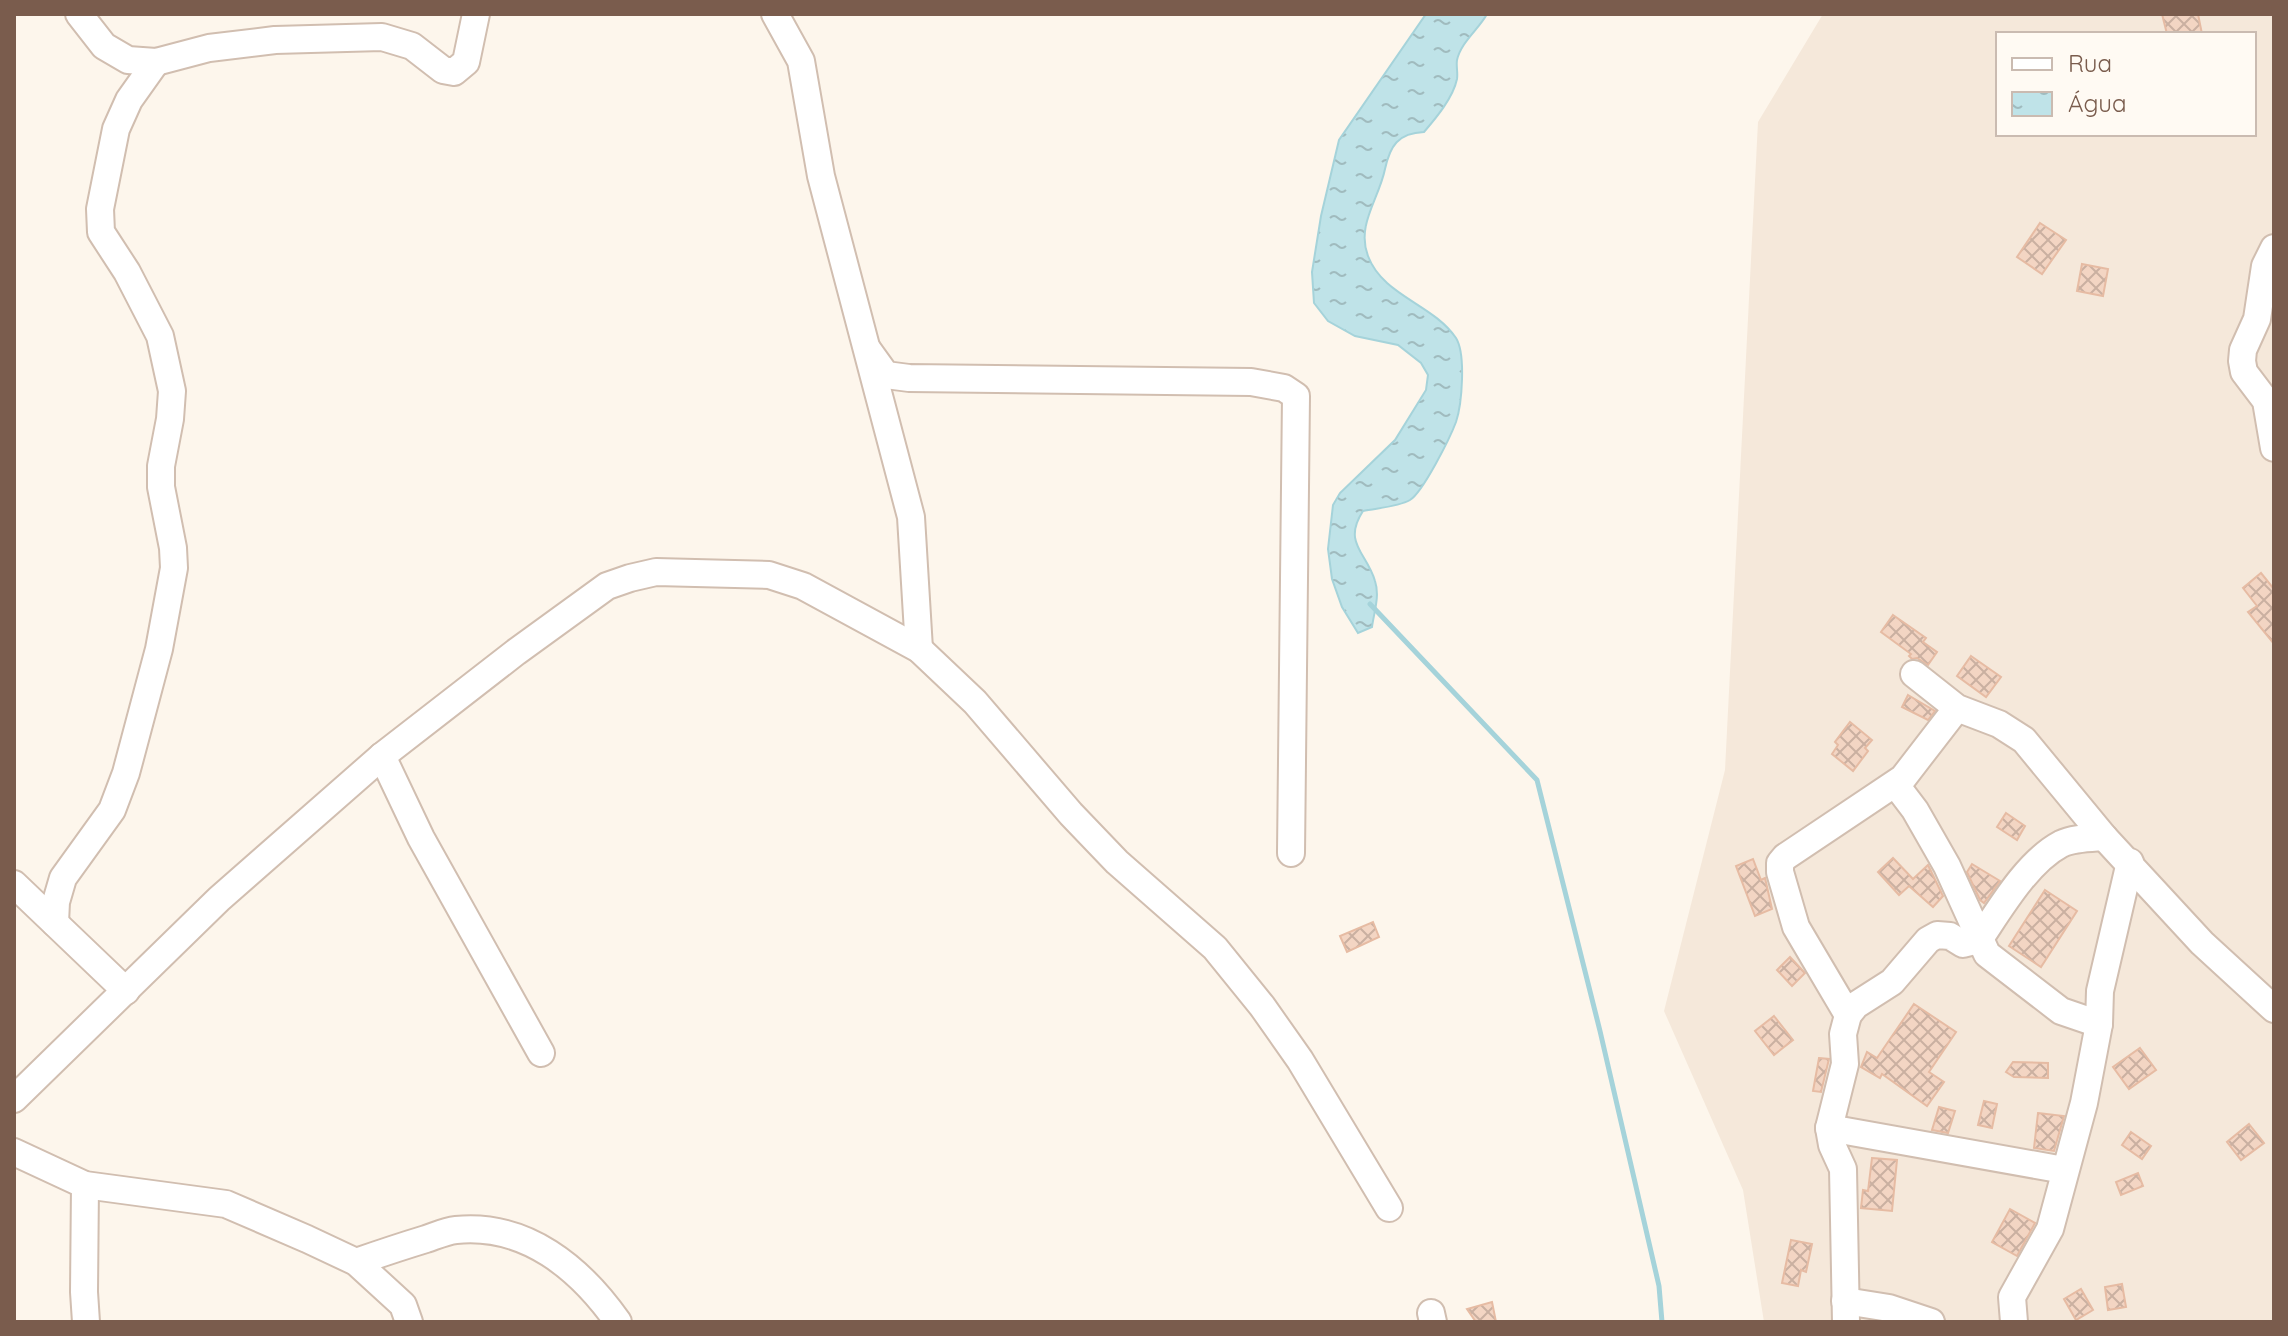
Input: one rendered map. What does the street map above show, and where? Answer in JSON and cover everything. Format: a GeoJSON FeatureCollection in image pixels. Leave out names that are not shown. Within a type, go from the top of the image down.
{"type":"FeatureCollection","features":[{"type":"Feature","properties":{"kind":"street"},"geometry":{"type":"LineString","coordinates":[[79,14],[104,46],[128,60],[156,62],[209,48],[275,40],[371,37],[412,46],[443,70],[454,72],[466,62],[476,14]]}},
{"type":"Feature","properties":{"kind":"street"},"geometry":{"type":"LineString","coordinates":[[775,14],[801,61],[821,176],[911,517],[919,649]]}},
{"type":"Feature","properties":{"kind":"street"},"geometry":{"type":"LineString","coordinates":[[55,923],[56,902],[63,878],[112,810],[126,773],[159,649],[174,568],[161,487],[172,391],[160,336],[127,272],[101,232],[100,209],[116,129],[129,100],[156,62]]}},
{"type":"Feature","properties":{"kind":"street"},"geometry":{"type":"LineString","coordinates":[[2271,262],[2257,319],[2243,350],[2242,361],[2244,372],[2266,401],[2274,448]]}},
{"type":"Feature","properties":{"kind":"street"},"geometry":{"type":"LineString","coordinates":[[868,350],[886,375],[909,378],[1251,382],[1284,388],[1296,396],[1291,853]]}},
{"type":"Feature","properties":{"kind":"street"},"geometry":{"type":"LineString","coordinates":[[14,1099],[219,899],[382,756],[607,586],[656,572],[769,575],[803,586],[919,649],[975,702],[1040,780],[1117,862],[1215,948],[1300,1060],[1389,1208]]}},
{"type":"Feature","properties":{"kind":"street"},"geometry":{"type":"LineString","coordinates":[[1914,674],[1957,708],[1999,724],[2024,740],[2104,837],[2202,943],[2274,1009]]}},
{"type":"Feature","properties":{"kind":"street"},"geometry":{"type":"LineString","coordinates":[[1848,1015],[1796,927],[1780,863],[1819,833],[1896,785],[1957,708]]}},
{"type":"Feature","properties":{"kind":"street"},"geometry":{"type":"LineString","coordinates":[[382,756],[421,838],[541,1053]]}},
{"type":"Feature","properties":{"kind":"street"},"geometry":{"type":"LineString","coordinates":[[1896,785],[1915,810],[1947,866],[1987,954],[2040,992],[2052,1005],[2070,1015],[2099,1024]]}},
{"type":"Feature","properties":{"kind":"street"},"geometry":{"type":"LineString","coordinates":[[1931,1322],[1889,1308],[1846,1312],[1843,1169],[1832,1145],[1829,1128],[1845,1064],[1843,1034],[1848,1015],[1856,1005],[1892,982],[1928,940],[1937,935],[1950,936],[1963,944],[1979,940],[2008,896],[2043,858],[2061,844],[2104,837]]}},
{"type":"Feature","properties":{"kind":"street"},"geometry":{"type":"LineString","coordinates":[[2014,1322],[2012,1297],[2050,1229],[2084,1103],[2099,1024],[2100,991],[2130,862]]}},
{"type":"Feature","properties":{"kind":"street"},"geometry":{"type":"LineString","coordinates":[[14,884],[126,991]]}},
{"type":"Feature","properties":{"kind":"street"},"geometry":{"type":"LineString","coordinates":[[1829,1128],[2064,1170]]}},
{"type":"Feature","properties":{"kind":"street"},"geometry":{"type":"LineString","coordinates":[[14,1152],[85,1185],[226,1204],[356,1262],[403,1305],[409,1322]]}},
{"type":"Feature","properties":{"kind":"street"},"geometry":{"type":"LineString","coordinates":[[85,1185],[83,1264],[86,1322]]}},
{"type":"Feature","properties":{"kind":"street"},"geometry":{"type":"LineString","coordinates":[[356,1262],[454,1230],[506,1232],[546,1250],[572,1269],[599,1295],[618,1322]]}},
{"type":"Feature","properties":{"kind":"shaded area"},"geometry":{"type":"Polygon","coordinates":[[[1823,14],[2274,14],[2274,1322],[1764,1322],[1743,1190],[1664,1011],[1725,770],[1758,122],[1823,14]]]}},
{"type":"Feature","properties":{"kind":"water"},"geometry":{"type":"Polygon","coordinates":[[[1426,14],[1487,14],[1459,53],[1457,79],[1444,107],[1424,132],[1408,135],[1393,147],[1370,212],[1365,245],[1375,270],[1385,281],[1435,316],[1456,338],[1461,355],[1461,392],[1453,430],[1422,487],[1410,500],[1363,511],[1357,522],[1355,540],[1371,571],[1377,592],[1372,627],[1358,633],[1342,607],[1332,579],[1328,549],[1333,505],[1340,493],[1395,440],[1426,390],[1428,375],[1421,363],[1398,345],[1355,336],[1328,321],[1314,303],[1312,272],[1321,216],[1339,140],[1426,14]]]}},
{"type":"Feature","properties":{"kind":"building"},"geometry":{"type":"Polygon","coordinates":[[[2162,14],[2198,14],[2202,32],[2166,32],[2162,14]]]}},
{"type":"Feature","properties":{"kind":"building"},"geometry":{"type":"Polygon","coordinates":[[[2040,223],[2066,240],[2042,274],[2017,257],[2040,223]]]}},
{"type":"Feature","properties":{"kind":"building"},"geometry":{"type":"Polygon","coordinates":[[[2082,264],[2108,269],[2103,296],[2077,291],[2082,264]]]}},
{"type":"Feature","properties":{"kind":"building"},"geometry":{"type":"Polygon","coordinates":[[[2261,573],[2274,589],[2274,644],[2248,612],[2257,606],[2243,588],[2261,573]]]}},
{"type":"Feature","properties":{"kind":"building"},"geometry":{"type":"Polygon","coordinates":[[[1893,615],[1926,638],[1923,642],[1937,652],[1928,665],[1917,658],[1912,659],[1911,654],[1881,632],[1893,615]]]}},
{"type":"Feature","properties":{"kind":"building"},"geometry":{"type":"Polygon","coordinates":[[[1971,656],[2001,677],[1986,697],[1957,676],[1971,656]]]}},
{"type":"Feature","properties":{"kind":"building"},"geometry":{"type":"Polygon","coordinates":[[[1908,695],[1935,711],[1928,720],[1902,707],[1908,695]]]}},
{"type":"Feature","properties":{"kind":"building"},"geometry":{"type":"Polygon","coordinates":[[[1850,722],[1872,740],[1853,771],[1832,754],[1838,745],[1835,742],[1850,722]]]}},
{"type":"Feature","properties":{"kind":"building"},"geometry":{"type":"Polygon","coordinates":[[[2006,813],[2025,826],[2017,840],[1997,827],[2006,813]]]}},
{"type":"Feature","properties":{"kind":"building"},"geometry":{"type":"Polygon","coordinates":[[[1893,858],[1913,879],[1928,865],[1943,896],[1933,907],[1909,886],[1899,895],[1878,872],[1893,858]]]}},
{"type":"Feature","properties":{"kind":"building"},"geometry":{"type":"Polygon","coordinates":[[[1753,859],[1761,880],[1765,878],[1772,909],[1755,916],[1736,866],[1753,859]]]}},
{"type":"Feature","properties":{"kind":"building"},"geometry":{"type":"Polygon","coordinates":[[[1972,864],[2000,881],[1984,903],[1967,872],[1972,864]]]}},
{"type":"Feature","properties":{"kind":"building"},"geometry":{"type":"Polygon","coordinates":[[[2045,890],[2077,911],[2041,967],[2009,946],[2045,890]]]}},
{"type":"Feature","properties":{"kind":"building"},"geometry":{"type":"Polygon","coordinates":[[[1373,922],[1379,937],[1347,952],[1340,936],[1373,922]]]}},
{"type":"Feature","properties":{"kind":"building"},"geometry":{"type":"Polygon","coordinates":[[[1790,957],[1805,973],[1792,986],[1777,970],[1790,957]]]}},
{"type":"Feature","properties":{"kind":"building"},"geometry":{"type":"Polygon","coordinates":[[[1914,1004],[1956,1032],[1929,1072],[1944,1082],[1927,1106],[1882,1074],[1880,1078],[1861,1067],[1867,1052],[1877,1058],[1914,1004]]]}},
{"type":"Feature","properties":{"kind":"building"},"geometry":{"type":"Polygon","coordinates":[[[1774,1016],[1793,1040],[1774,1055],[1755,1031],[1774,1016]]]}},
{"type":"Feature","properties":{"kind":"building"},"geometry":{"type":"Polygon","coordinates":[[[2140,1048],[2156,1070],[2129,1089],[2113,1067],[2140,1048]]]}},
{"type":"Feature","properties":{"kind":"building"},"geometry":{"type":"Polygon","coordinates":[[[1819,1058],[1829,1059],[1821,1092],[1813,1091],[1819,1058]]]}},
{"type":"Feature","properties":{"kind":"building"},"geometry":{"type":"Polygon","coordinates":[[[2013,1062],[2048,1063],[2048,1078],[2014,1077],[2006,1072],[2013,1062]]]}},
{"type":"Feature","properties":{"kind":"building"},"geometry":{"type":"Polygon","coordinates":[[[1984,1101],[1997,1104],[1992,1128],[1978,1125],[1984,1101]]]}},
{"type":"Feature","properties":{"kind":"building"},"geometry":{"type":"Polygon","coordinates":[[[1939,1107],[1955,1111],[1948,1133],[1932,1130],[1939,1107]]]}},
{"type":"Feature","properties":{"kind":"building"},"geometry":{"type":"Polygon","coordinates":[[[2038,1113],[2064,1116],[2054,1151],[2034,1148],[2038,1113]]]}},
{"type":"Feature","properties":{"kind":"building"},"geometry":{"type":"Polygon","coordinates":[[[2249,1124],[2264,1143],[2241,1160],[2227,1142],[2249,1124]]]}},
{"type":"Feature","properties":{"kind":"building"},"geometry":{"type":"Polygon","coordinates":[[[2131,1132],[2151,1146],[2142,1159],[2122,1145],[2131,1132]]]}},
{"type":"Feature","properties":{"kind":"building"},"geometry":{"type":"Polygon","coordinates":[[[1872,1158],[1897,1160],[1892,1211],[1861,1208],[1863,1190],[1868,1191],[1872,1158]]]}},
{"type":"Feature","properties":{"kind":"building"},"geometry":{"type":"Polygon","coordinates":[[[2138,1173],[2143,1186],[2121,1195],[2116,1182],[2138,1173]]]}},
{"type":"Feature","properties":{"kind":"building"},"geometry":{"type":"Polygon","coordinates":[[[2010,1209],[2035,1223],[2017,1256],[1992,1242],[2010,1209]]]}},
{"type":"Feature","properties":{"kind":"building"},"geometry":{"type":"Polygon","coordinates":[[[1791,1240],[1812,1244],[1806,1272],[1801,1270],[1798,1286],[1782,1283],[1791,1240]]]}},
{"type":"Feature","properties":{"kind":"building"},"geometry":{"type":"Polygon","coordinates":[[[2122,1284],[2126,1307],[2108,1310],[2105,1287],[2122,1284]]]}},
{"type":"Feature","properties":{"kind":"building"},"geometry":{"type":"Polygon","coordinates":[[[2081,1289],[2093,1310],[2076,1320],[2064,1299],[2081,1289]]]}},
{"type":"Feature","properties":{"kind":"building"},"geometry":{"type":"Polygon","coordinates":[[[1492,1302],[1496,1322],[1476,1322],[1467,1309],[1492,1302]]]}},
{"type":"Feature","properties":{"kind":"waterway"},"geometry":{"type":"LineString","coordinates":[[1370,604],[1537,780],[1600,1031],[1659,1286],[1662,1322]]}}]}
